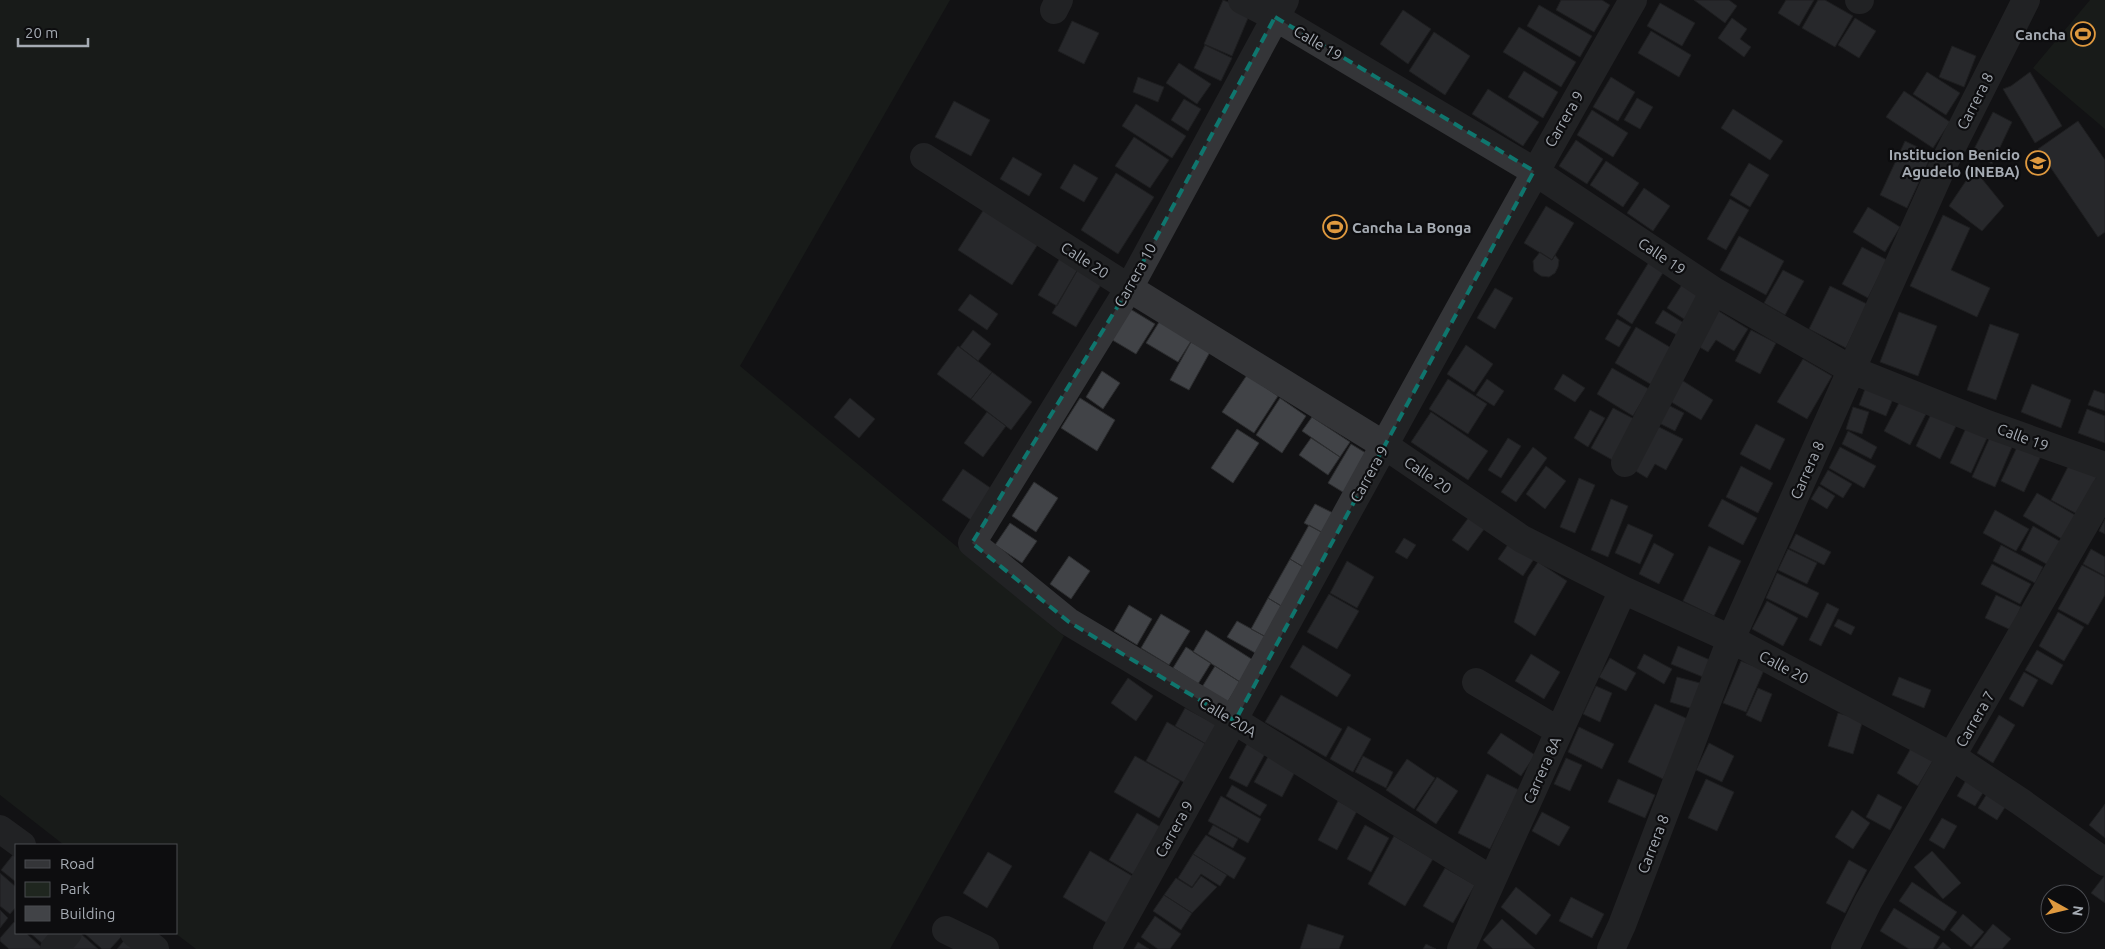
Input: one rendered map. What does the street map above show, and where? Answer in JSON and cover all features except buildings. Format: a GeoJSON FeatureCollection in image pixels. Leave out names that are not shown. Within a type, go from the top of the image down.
{"type":"FeatureCollection","features":[{"type":"Feature","properties":{"kind":"street","name":"Calle 19"},"geometry":{"type":"LineString","coordinates":[[1242,0],[1280,9],[1534,171],[1714,291],[1852,370],[1987,424],[2105,466]]}},
{"type":"Feature","properties":{"kind":"street","name":"Carrera 9"},"geometry":{"type":"LineString","coordinates":[[1107,949],[1235,720],[1534,171],[1632,0]]}},
{"type":"Feature","properties":{"kind":"street","name":"Carrera 8"},"geometry":{"type":"LineString","coordinates":[[1611,949],[1622,925],[1731,639],[1944,163],[2026,0]]}},
{"type":"Feature","properties":{"kind":"street","name":"Carrera 10"},"geometry":{"type":"LineString","coordinates":[[972,542],[1129,288],[1280,9]]}},
{"type":"Feature","properties":{"kind":"street","name":"Calle 20"},"geometry":{"type":"LineString","coordinates":[[924,157],[1129,288],[1384,445],[1522,539],[1623,590],[1731,639],[1953,757],[2021,802],[2105,862]]}},
{"type":"Feature","properties":{"kind":"street"},"geometry":{"type":"LineString","coordinates":[[1625,463],[1714,291]]}},
{"type":"Feature","properties":{"kind":"street","name":"Carrera 7"},"geometry":{"type":"LineString","coordinates":[[1845,949],[1868,902],[1953,757],[2105,489]]}},
{"type":"Feature","properties":{"kind":"street","name":"Calle 20A"},"geometry":{"type":"LineString","coordinates":[[972,542],[1069,622],[1235,720],[1492,880]]}},
{"type":"Feature","properties":{"kind":"street","name":"Carrera 8A"},"geometry":{"type":"LineString","coordinates":[[1461,949],[1623,590]]}},
{"type":"Feature","properties":{"kind":"street"},"geometry":{"type":"LineString","coordinates":[[1476,682],[1559,731]]}},
{"type":"Feature","properties":{"kind":"street"},"geometry":{"type":"LineString","coordinates":[[946,930],[985,949]]}},
{"type":"Feature","properties":{"kind":"street"},"geometry":{"type":"LineString","coordinates":[[54,949],[67,934]]}},
{"type":"Feature","properties":{"kind":"street"},"geometry":{"type":"LineString","coordinates":[[135,934],[155,949]]}},
{"type":"Feature","properties":{"kind":"highlighted area"},"geometry":{"type":"Polygon","coordinates":[[[1275,17],[1534,171],[1235,721],[1069,622],[972,543],[1129,288],[1275,17]]]}},
{"type":"Feature","properties":{"kind":"green space"},"geometry":{"type":"Polygon","coordinates":[[[0,0],[950,0],[740,366],[1064,636],[890,949],[196,949],[176,934],[178,934],[178,844],[63,844],[0,795],[0,0]]]}},
{"type":"Feature","properties":{"kind":"green space","name":"Cancha"},"geometry":{"type":"Polygon","coordinates":[[[2090,0],[2105,0],[2105,129],[2033,68],[2090,0]]]}},
{"type":"Feature","properties":{"kind":"place","name":"Cancha"},"geometry":{"type":"Point","coordinates":[2083,34]}},
{"type":"Feature","properties":{"kind":"place","name":"Institucion Benicio Agudelo (INEBA)"},"geometry":{"type":"Point","coordinates":[2038,163]}},
{"type":"Feature","properties":{"kind":"place","name":"Cancha La Bonga"},"geometry":{"type":"Point","coordinates":[1335,227]}}]}
